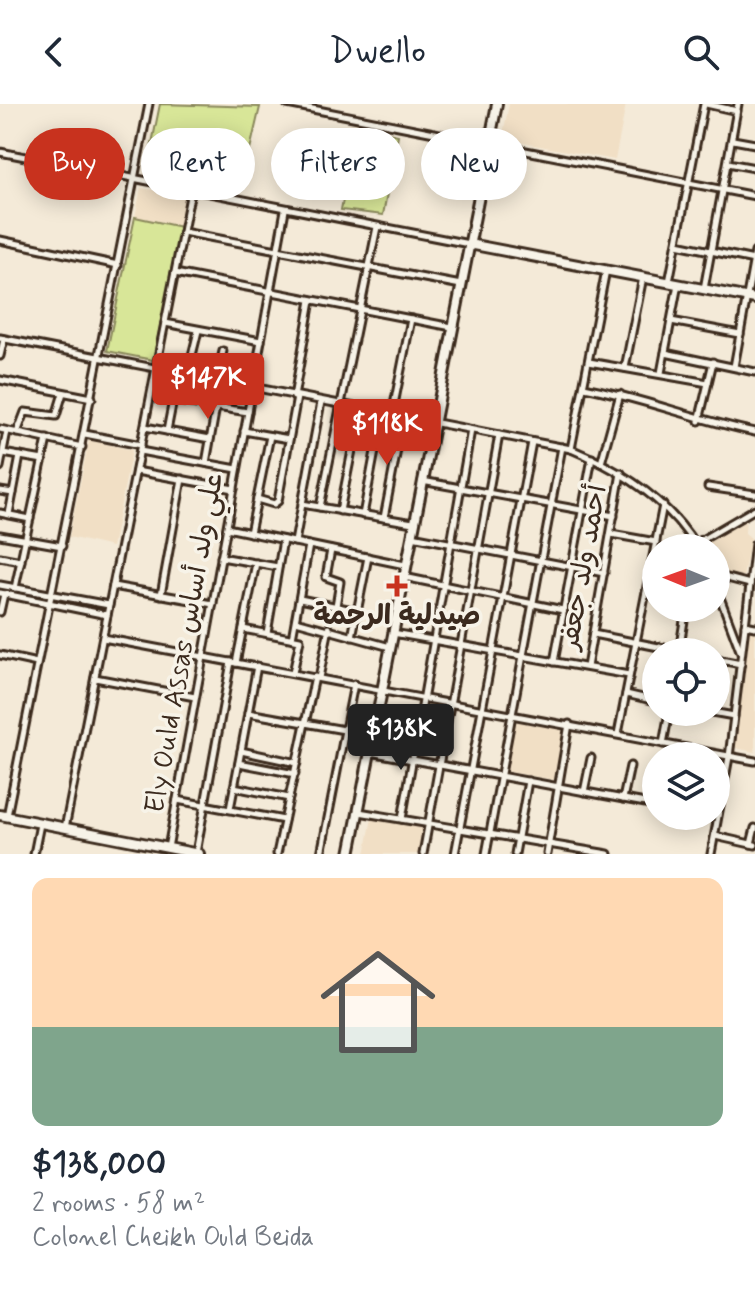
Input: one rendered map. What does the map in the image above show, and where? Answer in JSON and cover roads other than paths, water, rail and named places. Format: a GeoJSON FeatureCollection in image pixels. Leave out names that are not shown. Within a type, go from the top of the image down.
{"type":"FeatureCollection","features":[{"type":"Feature","properties":{"kind":"street"},"geometry":{"type":"LineString","coordinates":[[149,104],[85,434],[4,815],[153,850],[168,848],[198,854],[205,804],[256,563]]}},
{"type":"Feature","properties":{"kind":"street"},"geometry":{"type":"LineString","coordinates":[[287,104],[421,131]]}},
{"type":"Feature","properties":{"kind":"street"},"geometry":{"type":"LineString","coordinates":[[492,128],[497,104]]}},
{"type":"Feature","properties":{"kind":"street"},"geometry":{"type":"LineString","coordinates":[[661,373],[671,321],[677,244],[705,104],[737,111]]}},
{"type":"Feature","properties":{"kind":"street"},"geometry":{"type":"LineString","coordinates":[[704,289],[738,104]]}},
{"type":"Feature","properties":{"kind":"street"},"geometry":{"type":"LineString","coordinates":[[733,140],[755,144]]}},
{"type":"Feature","properties":{"kind":"street"},"geometry":{"type":"LineString","coordinates":[[527,151],[755,196]]}},
{"type":"Feature","properties":{"kind":"street"},"geometry":{"type":"LineString","coordinates":[[0,163],[1,153],[141,181]]}},
{"type":"Feature","properties":{"kind":"street"},"geometry":{"type":"LineString","coordinates":[[728,163],[755,168]]}},
{"type":"Feature","properties":{"kind":"street"},"geometry":{"type":"LineString","coordinates":[[65,828],[189,200]]}},
{"type":"Feature","properties":{"kind":"street"},"geometry":{"type":"LineString","coordinates":[[236,200],[751,298]]}},
{"type":"Feature","properties":{"kind":"street"},"geometry":{"type":"LineString","coordinates":[[350,854],[478,200]]}},
{"type":"Feature","properties":{"kind":"street","name":"Ely Ould Assas علي ولد أساس"},"geometry":{"type":"LineString","coordinates":[[168,848],[285,210]]}},
{"type":"Feature","properties":{"kind":"street"},"geometry":{"type":"LineString","coordinates":[[320,507],[377,227]]}},
{"type":"Feature","properties":{"kind":"street"},"geometry":{"type":"LineString","coordinates":[[183,232],[461,285]]}},
{"type":"Feature","properties":{"kind":"street"},"geometry":{"type":"LineString","coordinates":[[0,240],[118,265]]}},
{"type":"Feature","properties":{"kind":"street"},"geometry":{"type":"LineString","coordinates":[[677,244],[754,260]]}},
{"type":"Feature","properties":{"kind":"street"},"geometry":{"type":"LineString","coordinates":[[734,367],[751,298],[755,252]]}},
{"type":"Feature","properties":{"kind":"street"},"geometry":{"type":"LineString","coordinates":[[571,449],[606,270]]}},
{"type":"Feature","properties":{"kind":"street"},"geometry":{"type":"LineString","coordinates":[[175,273],[452,327]]}},
{"type":"Feature","properties":{"kind":"street"},"geometry":{"type":"LineString","coordinates":[[625,368],[643,277]]}},
{"type":"Feature","properties":{"kind":"street"},"geometry":{"type":"LineString","coordinates":[[257,499],[274,504],[278,501],[311,300]]}},
{"type":"Feature","properties":{"kind":"street"},"geometry":{"type":"LineString","coordinates":[[392,415],[411,319]]}},
{"type":"Feature","properties":{"kind":"street"},"geometry":{"type":"LineString","coordinates":[[671,321],[740,334]]}},
{"type":"Feature","properties":{"kind":"street"},"geometry":{"type":"LineString","coordinates":[[165,323],[261,341]]}},
{"type":"Feature","properties":{"kind":"street"},"geometry":{"type":"LineString","coordinates":[[187,376],[198,331]]}},
{"type":"Feature","properties":{"kind":"street"},"geometry":{"type":"LineString","coordinates":[[0,356],[2,339],[571,449],[621,473],[663,505],[686,534]]}},
{"type":"Feature","properties":{"kind":"street"},"geometry":{"type":"LineString","coordinates":[[216,382],[223,351]]}},
{"type":"Feature","properties":{"kind":"street"},"geometry":{"type":"LineString","coordinates":[[665,353],[755,372]]}},
{"type":"Feature","properties":{"kind":"street"},"geometry":{"type":"LineString","coordinates":[[589,362],[708,383]]}},
{"type":"Feature","properties":{"kind":"street"},"geometry":{"type":"LineString","coordinates":[[699,421],[713,362]]}},
{"type":"Feature","properties":{"kind":"street"},"geometry":{"type":"LineString","coordinates":[[167,431],[178,374]]}},
{"type":"Feature","properties":{"kind":"street"},"geometry":{"type":"LineString","coordinates":[[0,380],[92,398]]}},
{"type":"Feature","properties":{"kind":"street"},"geometry":{"type":"LineString","coordinates":[[584,387],[620,394],[699,421],[755,432]]}},
{"type":"Feature","properties":{"kind":"street"},"geometry":{"type":"LineString","coordinates":[[17,433],[25,412],[56,416],[63,393]]}},
{"type":"Feature","properties":{"kind":"street"},"geometry":{"type":"LineString","coordinates":[[601,463],[620,394]]}},
{"type":"Feature","properties":{"kind":"street"},"geometry":{"type":"LineString","coordinates":[[172,400],[248,412]]}},
{"type":"Feature","properties":{"kind":"street"},"geometry":{"type":"LineString","coordinates":[[295,542],[321,402]]}},
{"type":"Feature","properties":{"kind":"street"},"geometry":{"type":"LineString","coordinates":[[206,463],[216,407]]}},
{"type":"Feature","properties":{"kind":"street"},"geometry":{"type":"LineString","coordinates":[[340,511],[360,409]]}},
{"type":"Feature","properties":{"kind":"street"},"geometry":{"type":"LineString","coordinates":[[363,515],[382,414]]}},
{"type":"Feature","properties":{"kind":"street"},"geometry":{"type":"LineString","coordinates":[[384,518],[403,418]]}},
{"type":"Feature","properties":{"kind":"street"},"geometry":{"type":"LineString","coordinates":[[145,427],[210,439]]}},
{"type":"Feature","properties":{"kind":"street"},"geometry":{"type":"LineString","coordinates":[[0,467],[4,430],[82,447]]}},
{"type":"Feature","properties":{"kind":"street"},"geometry":{"type":"LineString","coordinates":[[402,819],[471,430]]}},
{"type":"Feature","properties":{"kind":"street"},"geometry":{"type":"LineString","coordinates":[[244,431],[289,439]]}},
{"type":"Feature","properties":{"kind":"street"},"geometry":{"type":"LineString","coordinates":[[85,434],[238,469]]}},
{"type":"Feature","properties":{"kind":"street"},"geometry":{"type":"LineString","coordinates":[[423,854],[499,435]]}},
{"type":"Feature","properties":{"kind":"street"},"geometry":{"type":"LineString","coordinates":[[250,533],[270,436]]}},
{"type":"Feature","properties":{"kind":"street"},"geometry":{"type":"LineString","coordinates":[[15,588],[47,439]]}},
{"type":"Feature","properties":{"kind":"street"},"geometry":{"type":"LineString","coordinates":[[455,854],[490,652],[532,442]]}},
{"type":"Feature","properties":{"kind":"street"},"geometry":{"type":"LineString","coordinates":[[486,854],[562,447]]}},
{"type":"Feature","properties":{"kind":"street"},"geometry":{"type":"LineString","coordinates":[[3,453],[43,460]]}},
{"type":"Feature","properties":{"kind":"street"},"geometry":{"type":"LineString","coordinates":[[9,514],[20,456]]}},
{"type":"Feature","properties":{"kind":"street"},"geometry":{"type":"LineString","coordinates":[[554,662],[592,458]]}},
{"type":"Feature","properties":{"kind":"street"},"geometry":{"type":"LineString","coordinates":[[136,471],[234,489]]}},
{"type":"Feature","properties":{"kind":"street","name":"أحمد ولد جعفر"},"geometry":{"type":"LineString","coordinates":[[587,667],[621,473]]}},
{"type":"Feature","properties":{"kind":"street"},"geometry":{"type":"LineString","coordinates":[[161,595],[182,479]]}},
{"type":"Feature","properties":{"kind":"street"},"geometry":{"type":"LineString","coordinates":[[422,481],[614,516]]}},
{"type":"Feature","properties":{"kind":"street"},"geometry":{"type":"LineString","coordinates":[[708,487],[755,494]]}},
{"type":"Feature","properties":{"kind":"street"},"geometry":{"type":"LineString","coordinates":[[0,491],[13,493]]}},
{"type":"Feature","properties":{"kind":"street"},"geometry":{"type":"LineString","coordinates":[[302,504],[413,523]]}},
{"type":"Feature","properties":{"kind":"street"},"geometry":{"type":"LineString","coordinates":[[658,534],[663,505]]}},
{"type":"Feature","properties":{"kind":"street"},"geometry":{"type":"LineString","coordinates":[[715,534],[755,509]]}},
{"type":"Feature","properties":{"kind":"street"},"geometry":{"type":"LineString","coordinates":[[0,513],[30,519]]}},
{"type":"Feature","properties":{"kind":"street"},"geometry":{"type":"LineString","coordinates":[[227,528],[405,565]]}},
{"type":"Feature","properties":{"kind":"street"},"geometry":{"type":"LineString","coordinates":[[611,534],[642,540]]}},
{"type":"Feature","properties":{"kind":"street"},"geometry":{"type":"LineString","coordinates":[[0,535],[62,546]]}},
{"type":"Feature","properties":{"kind":"street"},"geometry":{"type":"LineString","coordinates":[[411,535],[604,573]]}},
{"type":"Feature","properties":{"kind":"street"},"geometry":{"type":"LineString","coordinates":[[267,633],[283,540]]}},
{"type":"Feature","properties":{"kind":"street"},"geometry":{"type":"LineString","coordinates":[[292,638],[309,545]]}},
{"type":"Feature","properties":{"kind":"street"},"geometry":{"type":"LineString","coordinates":[[730,749],[755,548]]}},
{"type":"Feature","properties":{"kind":"street"},"geometry":{"type":"LineString","coordinates":[[331,550],[326,577],[340,582],[336,606]]}},
{"type":"Feature","properties":{"kind":"street"},"geometry":{"type":"LineString","coordinates":[[0,557],[21,561]]}},
{"type":"Feature","properties":{"kind":"street"},"geometry":{"type":"LineString","coordinates":[[221,557],[278,567]]}},
{"type":"Feature","properties":{"kind":"street"},"geometry":{"type":"LineString","coordinates":[[352,637],[368,557]]}},
{"type":"Feature","properties":{"kind":"street"},"geometry":{"type":"LineString","coordinates":[[403,577],[563,610]]}},
{"type":"Feature","properties":{"kind":"street"},"geometry":{"type":"LineString","coordinates":[[730,580],[752,587]]}},
{"type":"Feature","properties":{"kind":"street"},"geometry":{"type":"LineString","coordinates":[[0,585],[109,605]]}},
{"type":"Feature","properties":{"kind":"street"},"geometry":{"type":"LineString","coordinates":[[113,586],[213,604]]}},
{"type":"Feature","properties":{"kind":"street"},"geometry":{"type":"LineString","coordinates":[[0,612],[2,594],[107,615]]}},
{"type":"Feature","properties":{"kind":"street"},"geometry":{"type":"LineString","coordinates":[[300,599],[357,611]]}},
{"type":"Feature","properties":{"kind":"street"},"geometry":{"type":"LineString","coordinates":[[618,734],[642,619]]}},
{"type":"Feature","properties":{"kind":"street"},"geometry":{"type":"LineString","coordinates":[[296,621],[390,647]]}},
{"type":"Feature","properties":{"kind":"street"},"geometry":{"type":"LineString","coordinates":[[729,622],[742,656]]}},
{"type":"Feature","properties":{"kind":"street"},"geometry":{"type":"LineString","coordinates":[[745,625],[755,627]]}},
{"type":"Feature","properties":{"kind":"street"},"geometry":{"type":"LineString","coordinates":[[277,854],[329,628]]}},
{"type":"Feature","properties":{"kind":"street"},"geometry":{"type":"LineString","coordinates":[[243,629],[300,640],[293,673]]}},
{"type":"Feature","properties":{"kind":"street"},"geometry":{"type":"LineString","coordinates":[[392,633],[629,675]]}},
{"type":"Feature","properties":{"kind":"street"},"geometry":{"type":"LineString","coordinates":[[593,634],[642,644]]}},
{"type":"Feature","properties":{"kind":"street"},"geometry":{"type":"LineString","coordinates":[[103,638],[654,742]]}},
{"type":"Feature","properties":{"kind":"street"},"geometry":{"type":"LineString","coordinates":[[0,655],[37,663]]}},
{"type":"Feature","properties":{"kind":"street"},"geometry":{"type":"LineString","coordinates":[[730,662],[741,664]]}},
{"type":"Feature","properties":{"kind":"street"},"geometry":{"type":"LineString","coordinates":[[230,809],[257,666]]}},
{"type":"Feature","properties":{"kind":"street"},"geometry":{"type":"LineString","coordinates":[[95,678],[195,697]]}},
{"type":"Feature","properties":{"kind":"street"},"geometry":{"type":"LineString","coordinates":[[321,854],[354,684]]}},
{"type":"Feature","properties":{"kind":"street"},"geometry":{"type":"LineString","coordinates":[[626,694],[642,698]]}},
{"type":"Feature","properties":{"kind":"street"},"geometry":{"type":"LineString","coordinates":[[248,713],[373,735]]}},
{"type":"Feature","properties":{"kind":"street"},"geometry":{"type":"LineString","coordinates":[[730,715],[734,716]]}},
{"type":"Feature","properties":{"kind":"street"},"geometry":{"type":"LineString","coordinates":[[547,854],[569,724]]}},
{"type":"Feature","properties":{"kind":"street"},"geometry":{"type":"LineString","coordinates":[[241,751],[297,763]]}},
{"type":"Feature","properties":{"kind":"street"},"geometry":{"type":"LineString","coordinates":[[369,752],[642,802]]}},
{"type":"Feature","properties":{"kind":"street"},"geometry":{"type":"LineString","coordinates":[[730,757],[755,761]]}},
{"type":"Feature","properties":{"kind":"street"},"geometry":{"type":"LineString","coordinates":[[584,792],[591,758]]}},
{"type":"Feature","properties":{"kind":"street"},"geometry":{"type":"LineString","coordinates":[[239,763],[295,774]]}},
{"type":"Feature","properties":{"kind":"street"},"geometry":{"type":"LineString","coordinates":[[623,799],[630,766]]}},
{"type":"Feature","properties":{"kind":"street"},"geometry":{"type":"LineString","coordinates":[[515,854],[528,781]]}},
{"type":"Feature","properties":{"kind":"street"},"geometry":{"type":"LineString","coordinates":[[234,787],[289,798]]}},
{"type":"Feature","properties":{"kind":"street"},"geometry":{"type":"LineString","coordinates":[[177,800],[284,820]]}},
{"type":"Feature","properties":{"kind":"street"},"geometry":{"type":"LineString","coordinates":[[358,812],[608,854]]}},
{"type":"Feature","properties":{"kind":"street"},"geometry":{"type":"LineString","coordinates":[[34,854],[40,823]]}},
{"type":"Feature","properties":{"kind":"street"},"geometry":{"type":"LineString","coordinates":[[715,836],[753,844],[755,828]]}},
{"type":"Feature","properties":{"kind":"street"},"geometry":{"type":"LineString","coordinates":[[711,854],[715,830]]}},
{"type":"Feature","properties":{"kind":"place","name":"صيدلية الرحمة"},"geometry":{"type":"Point","coordinates":[397,586]}}]}
